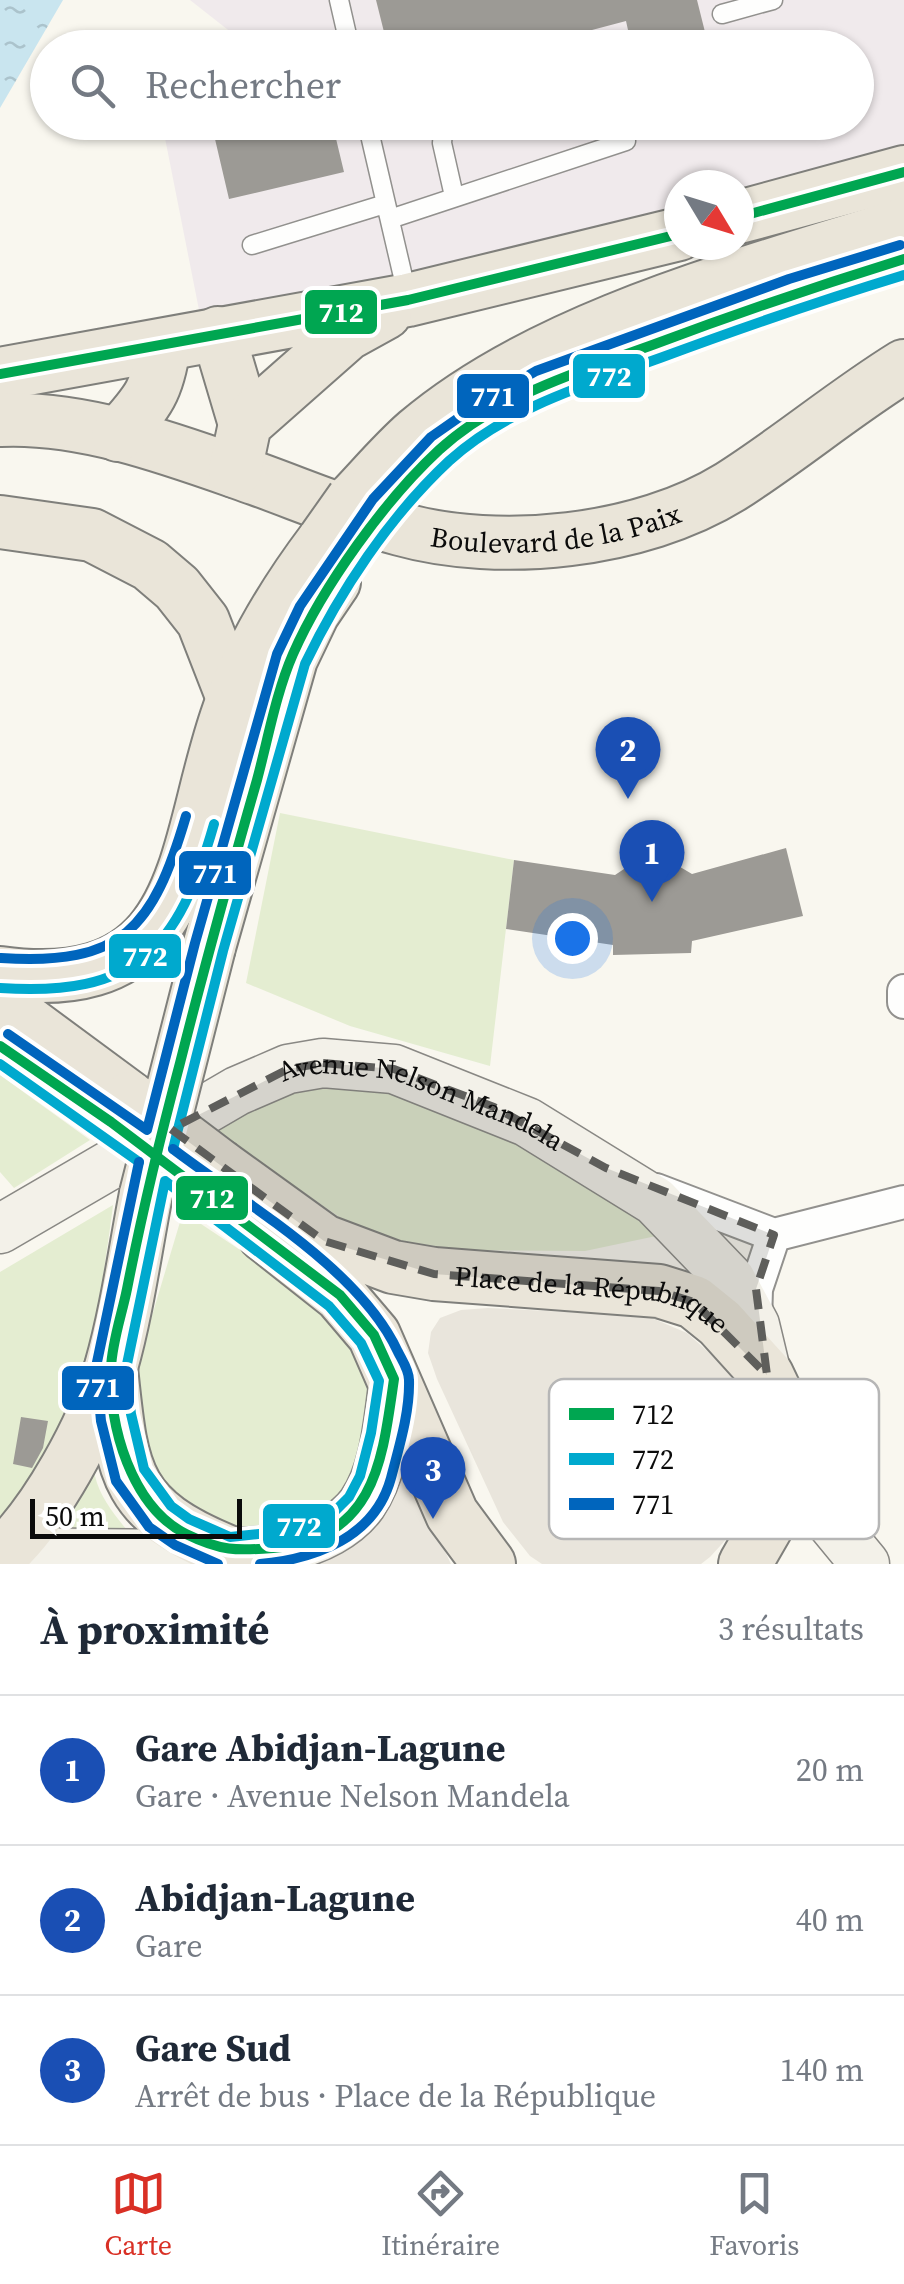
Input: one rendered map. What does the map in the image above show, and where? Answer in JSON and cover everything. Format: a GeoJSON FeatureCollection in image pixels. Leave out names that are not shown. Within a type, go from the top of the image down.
{"type":"FeatureCollection","features":[{"type":"Feature","properties":{"kind":"main road"},"geometry":{"type":"LineString","coordinates":[[754,214],[904,172]]}},
{"type":"Feature","properties":{"kind":"main road"},"geometry":{"type":"LineString","coordinates":[[9,1555],[76,1448],[111,1368],[146,1194],[209,947],[218,839],[243,715],[291,659],[355,524],[416,434],[515,366],[632,314],[731,278],[904,224]]}},
{"type":"Feature","properties":{"kind":"main road"},"geometry":{"type":"LineString","coordinates":[[0,374],[408,300],[664,238]]}},
{"type":"Feature","properties":{"kind":"main road"},"geometry":{"type":"LineString","coordinates":[[355,524],[440,448],[542,385],[794,292],[904,259]]}},
{"type":"Feature","properties":{"kind":"main road"},"geometry":{"type":"LineString","coordinates":[[240,447],[347,334],[408,300]]}},
{"type":"Feature","properties":{"kind":"main road"},"geometry":{"type":"LineString","coordinates":[[218,334],[240,447]]}},
{"type":"Feature","properties":{"kind":"main road"},"geometry":{"type":"LineString","coordinates":[[118,435],[144,406],[160,378],[164,345]]}},
{"type":"Feature","properties":{"kind":"main road","name":"Boulevard de la Paix"},"geometry":{"type":"LineString","coordinates":[[0,420],[240,447],[400,529],[451,540],[516,542],[592,536],[661,518],[728,488],[861,392],[904,366]]}},
{"type":"Feature","properties":{"kind":"main road"},"geometry":{"type":"LineString","coordinates":[[0,522],[92,535],[150,565],[177,588],[202,621],[243,715]]}},
{"type":"Feature","properties":{"kind":"main road"},"geometry":{"type":"LineString","coordinates":[[0,973],[68,975],[93,971],[115,961],[141,943],[218,839]]}},
{"type":"Feature","properties":{"kind":"main road"},"geometry":{"type":"LineString","coordinates":[[0,1002],[121,1110],[211,1178],[340,1295],[374,1336],[452,1514],[489,1564]]}},
{"type":"Feature","properties":{"kind":"main road"},"geometry":{"type":"LineString","coordinates":[[0,1046],[121,1110]]}},
{"type":"Feature","properties":{"kind":"main road","name":"Avenue Nelson Mandela"},"geometry":{"type":"LineString","coordinates":[[0,1230],[236,1092],[288,1069],[323,1063],[394,1069],[526,1122],[654,1201],[731,1280],[721,1327]]}},
{"type":"Feature","properties":{"kind":"main road","name":"Place de la République"},"geometry":{"type":"LineString","coordinates":[[211,1178],[324,1241],[393,1267],[434,1274],[659,1291],[694,1302],[721,1327],[763,1379]]}},
{"type":"Feature","properties":{"kind":"main road"},"geometry":{"type":"LineString","coordinates":[[111,1368],[122,1450],[142,1497],[160,1518],[228,1552]]}},
{"type":"Feature","properties":{"kind":"main road"},"geometry":{"type":"LineString","coordinates":[[9,1555],[228,1552],[291,1546],[342,1525],[361,1506],[374,1482],[394,1379]]}},
{"type":"Feature","properties":{"kind":"main road"},"geometry":{"type":"LineString","coordinates":[[745,1564],[759,1539]]}},
{"type":"Feature","properties":{"kind":"main road"},"geometry":{"type":"LineString","coordinates":[[845,1539],[866,1564]]}},
{"type":"Feature","properties":{"kind":"street"},"geometry":{"type":"LineString","coordinates":[[904,991],[904,1002]]}},
{"type":"Feature","properties":{"kind":"street"},"geometry":{"type":"LineString","coordinates":[[606,1168],[702,1210],[774,1235],[904,1202]]}},
{"type":"Feature","properties":{"kind":"street"},"geometry":{"type":"LineString","coordinates":[[721,1327],[756,1290],[774,1235]]}},
{"type":"Feature","properties":{"kind":"lane"},"geometry":{"type":"LineString","coordinates":[[339,0],[346,30]]}},
{"type":"Feature","properties":{"kind":"lane"},"geometry":{"type":"LineString","coordinates":[[722,14],[773,0]]}},
{"type":"Feature","properties":{"kind":"lane"},"geometry":{"type":"LineString","coordinates":[[371,140],[408,300]]}},
{"type":"Feature","properties":{"kind":"lane"},"geometry":{"type":"LineString","coordinates":[[442,140],[454,196]]}},
{"type":"Feature","properties":{"kind":"lane"},"geometry":{"type":"LineString","coordinates":[[252,245],[454,196],[626,141]]}},
{"type":"Feature","properties":{"kind":"highlighted area"},"geometry":{"type":"Polygon","coordinates":[[[323,1063],[394,1069],[494,1107],[606,1168],[774,1235],[756,1289],[767,1375],[694,1302],[659,1291],[434,1274],[324,1241],[171,1129],[288,1069],[323,1063]]]}},
{"type":"Feature","properties":{"kind":"shaded area"},"geometry":{"type":"Polygon","coordinates":[[[190,0],[904,0],[904,148],[754,188],[754,170],[664,170],[664,212],[201,320],[165,140],[874,140],[874,30],[228,30],[190,0]]]}},
{"type":"Feature","properties":{"kind":"shaded area"},"geometry":{"type":"Polygon","coordinates":[[[461,1310],[647,1316],[687,1333],[723,1365],[733,1379],[549,1379],[549,1539],[726,1539],[710,1557],[701,1564],[542,1564],[530,1556],[503,1522],[428,1353],[431,1332],[440,1318],[461,1310]]]}},
{"type":"Feature","properties":{"kind":"shaded area"},"geometry":{"type":"Polygon","coordinates":[[[402,1459],[451,1564],[310,1564],[402,1459]]]}},
{"type":"Feature","properties":{"kind":"green space"},"geometry":{"type":"Polygon","coordinates":[[[280,813],[514,860],[490,1066],[350,1026],[246,983],[280,813]]]}},
{"type":"Feature","properties":{"kind":"green space"},"geometry":{"type":"Polygon","coordinates":[[[0,1075],[90,1140],[14,1188],[0,1172],[0,1075]]]}},
{"type":"Feature","properties":{"kind":"green space"},"geometry":{"type":"Polygon","coordinates":[[[300,1081],[425,1091],[613,1195],[661,1235],[585,1251],[460,1250],[385,1238],[345,1221],[207,1125],[300,1081]]]}},
{"type":"Feature","properties":{"kind":"green space"},"geometry":{"type":"Polygon","coordinates":[[[113,1205],[89,1413],[95,1476],[110,1507],[131,1535],[0,1531],[0,1272],[113,1205]]]}},
{"type":"Feature","properties":{"kind":"green space"},"geometry":{"type":"Polygon","coordinates":[[[183,1212],[326,1307],[364,1367],[371,1409],[352,1488],[301,1524],[261,1532],[242,1530],[208,1517],[156,1487],[131,1386],[183,1212]]]}},
{"type":"Feature","properties":{"kind":"water"},"geometry":{"type":"Polygon","coordinates":[[[0,0],[63,0],[46,30],[30,30],[30,57],[0,108],[0,0]]]}},
{"type":"Feature","properties":{"kind":"building"},"geometry":{"type":"Polygon","coordinates":[[[376,0],[697,0],[704,30],[628,30],[626,21],[592,30],[384,30],[376,0]]]}},
{"type":"Feature","properties":{"kind":"building"},"geometry":{"type":"Polygon","coordinates":[[[215,140],[336,140],[344,172],[229,199],[215,140]]]}},
{"type":"Feature","properties":{"kind":"building"},"geometry":{"type":"Polygon","coordinates":[[[786,848],[803,916],[692,941],[691,953],[613,955],[613,945],[506,929],[514,860],[615,875],[630,865],[670,861],[692,874],[786,848]]]}},
{"type":"Feature","properties":{"kind":"building"},"geometry":{"type":"Polygon","coordinates":[[[21,1417],[48,1421],[43,1448],[32,1468],[13,1464],[21,1417]]]}},
{"type":"Feature","properties":{"kind":"transit line","name":"712"},"geometry":{"type":"LineString","coordinates":[[754,213],[904,172]]}},
{"type":"Feature","properties":{"kind":"transit line","name":"712"},"geometry":{"type":"LineString","coordinates":[[0,374],[408,300],[664,238]]}},
{"type":"Feature","properties":{"kind":"transit line","name":"771"},"geometry":{"type":"LineString","coordinates":[[8,1034],[147,1130],[277,654],[300,606],[373,499],[431,437],[536,371],[789,279],[900,245]]}},
{"type":"Feature","properties":{"kind":"transit line","name":"712"},"geometry":{"type":"LineString","coordinates":[[394,1379],[377,1467],[353,1512],[333,1529],[307,1541],[273,1548],[219,1547],[186,1534],[167,1521],[138,1485],[127,1463],[114,1415],[113,1348],[152,1176],[198,992],[293,654],[338,573],[398,493],[439,450],[488,414],[542,386],[598,364],[904,259]]}},
{"type":"Feature","properties":{"kind":"transit line","name":"772"},"geometry":{"type":"LineString","coordinates":[[173,1149],[223,951],[305,664],[350,582],[406,506],[472,442],[549,399],[751,325],[904,275]]}},
{"type":"Feature","properties":{"kind":"transit line","name":"771"},"geometry":{"type":"LineString","coordinates":[[1,958],[77,955],[104,946],[127,932],[160,887],[186,816]]}},
{"type":"Feature","properties":{"kind":"transit line","name":"772"},"geometry":{"type":"LineString","coordinates":[[0,988],[47,989],[86,984],[118,973],[144,957],[166,934],[184,904],[214,824]]}},
{"type":"Feature","properties":{"kind":"transit line","name":"712"},"geometry":{"type":"LineString","coordinates":[[0,1046],[111,1122],[340,1295],[374,1335],[394,1379]]}},
{"type":"Feature","properties":{"kind":"transit line","name":"772"},"geometry":{"type":"LineString","coordinates":[[0,1064],[139,1162]]}},
{"type":"Feature","properties":{"kind":"transit line","name":"771"},"geometry":{"type":"LineString","coordinates":[[173,1149],[329,1266],[380,1322],[409,1376],[406,1417],[391,1478],[372,1516],[357,1530],[322,1550],[260,1564]]}},
{"type":"Feature","properties":{"kind":"transit line","name":"771"},"geometry":{"type":"LineString","coordinates":[[139,1162],[96,1367],[101,1421],[116,1481],[149,1527],[175,1545],[218,1564]]}},
{"type":"Feature","properties":{"kind":"transit line","name":"772"},"geometry":{"type":"LineString","coordinates":[[165,1181],[329,1306],[361,1343],[379,1381],[371,1433],[360,1476],[349,1497],[334,1512],[287,1531],[230,1537],[189,1519],[171,1506],[144,1469],[131,1414],[126,1369],[165,1181]]}},
{"type":"Feature","properties":{"kind":"place","name":"Abidjan-Lagune"},"geometry":{"type":"Point","coordinates":[628,799]}},
{"type":"Feature","properties":{"kind":"place","name":"Gare Abidjan-Lagune"},"geometry":{"type":"Point","coordinates":[652,902]}},
{"type":"Feature","properties":{"kind":"place","name":"Gare Sud"},"geometry":{"type":"Point","coordinates":[433,1519]}}]}
